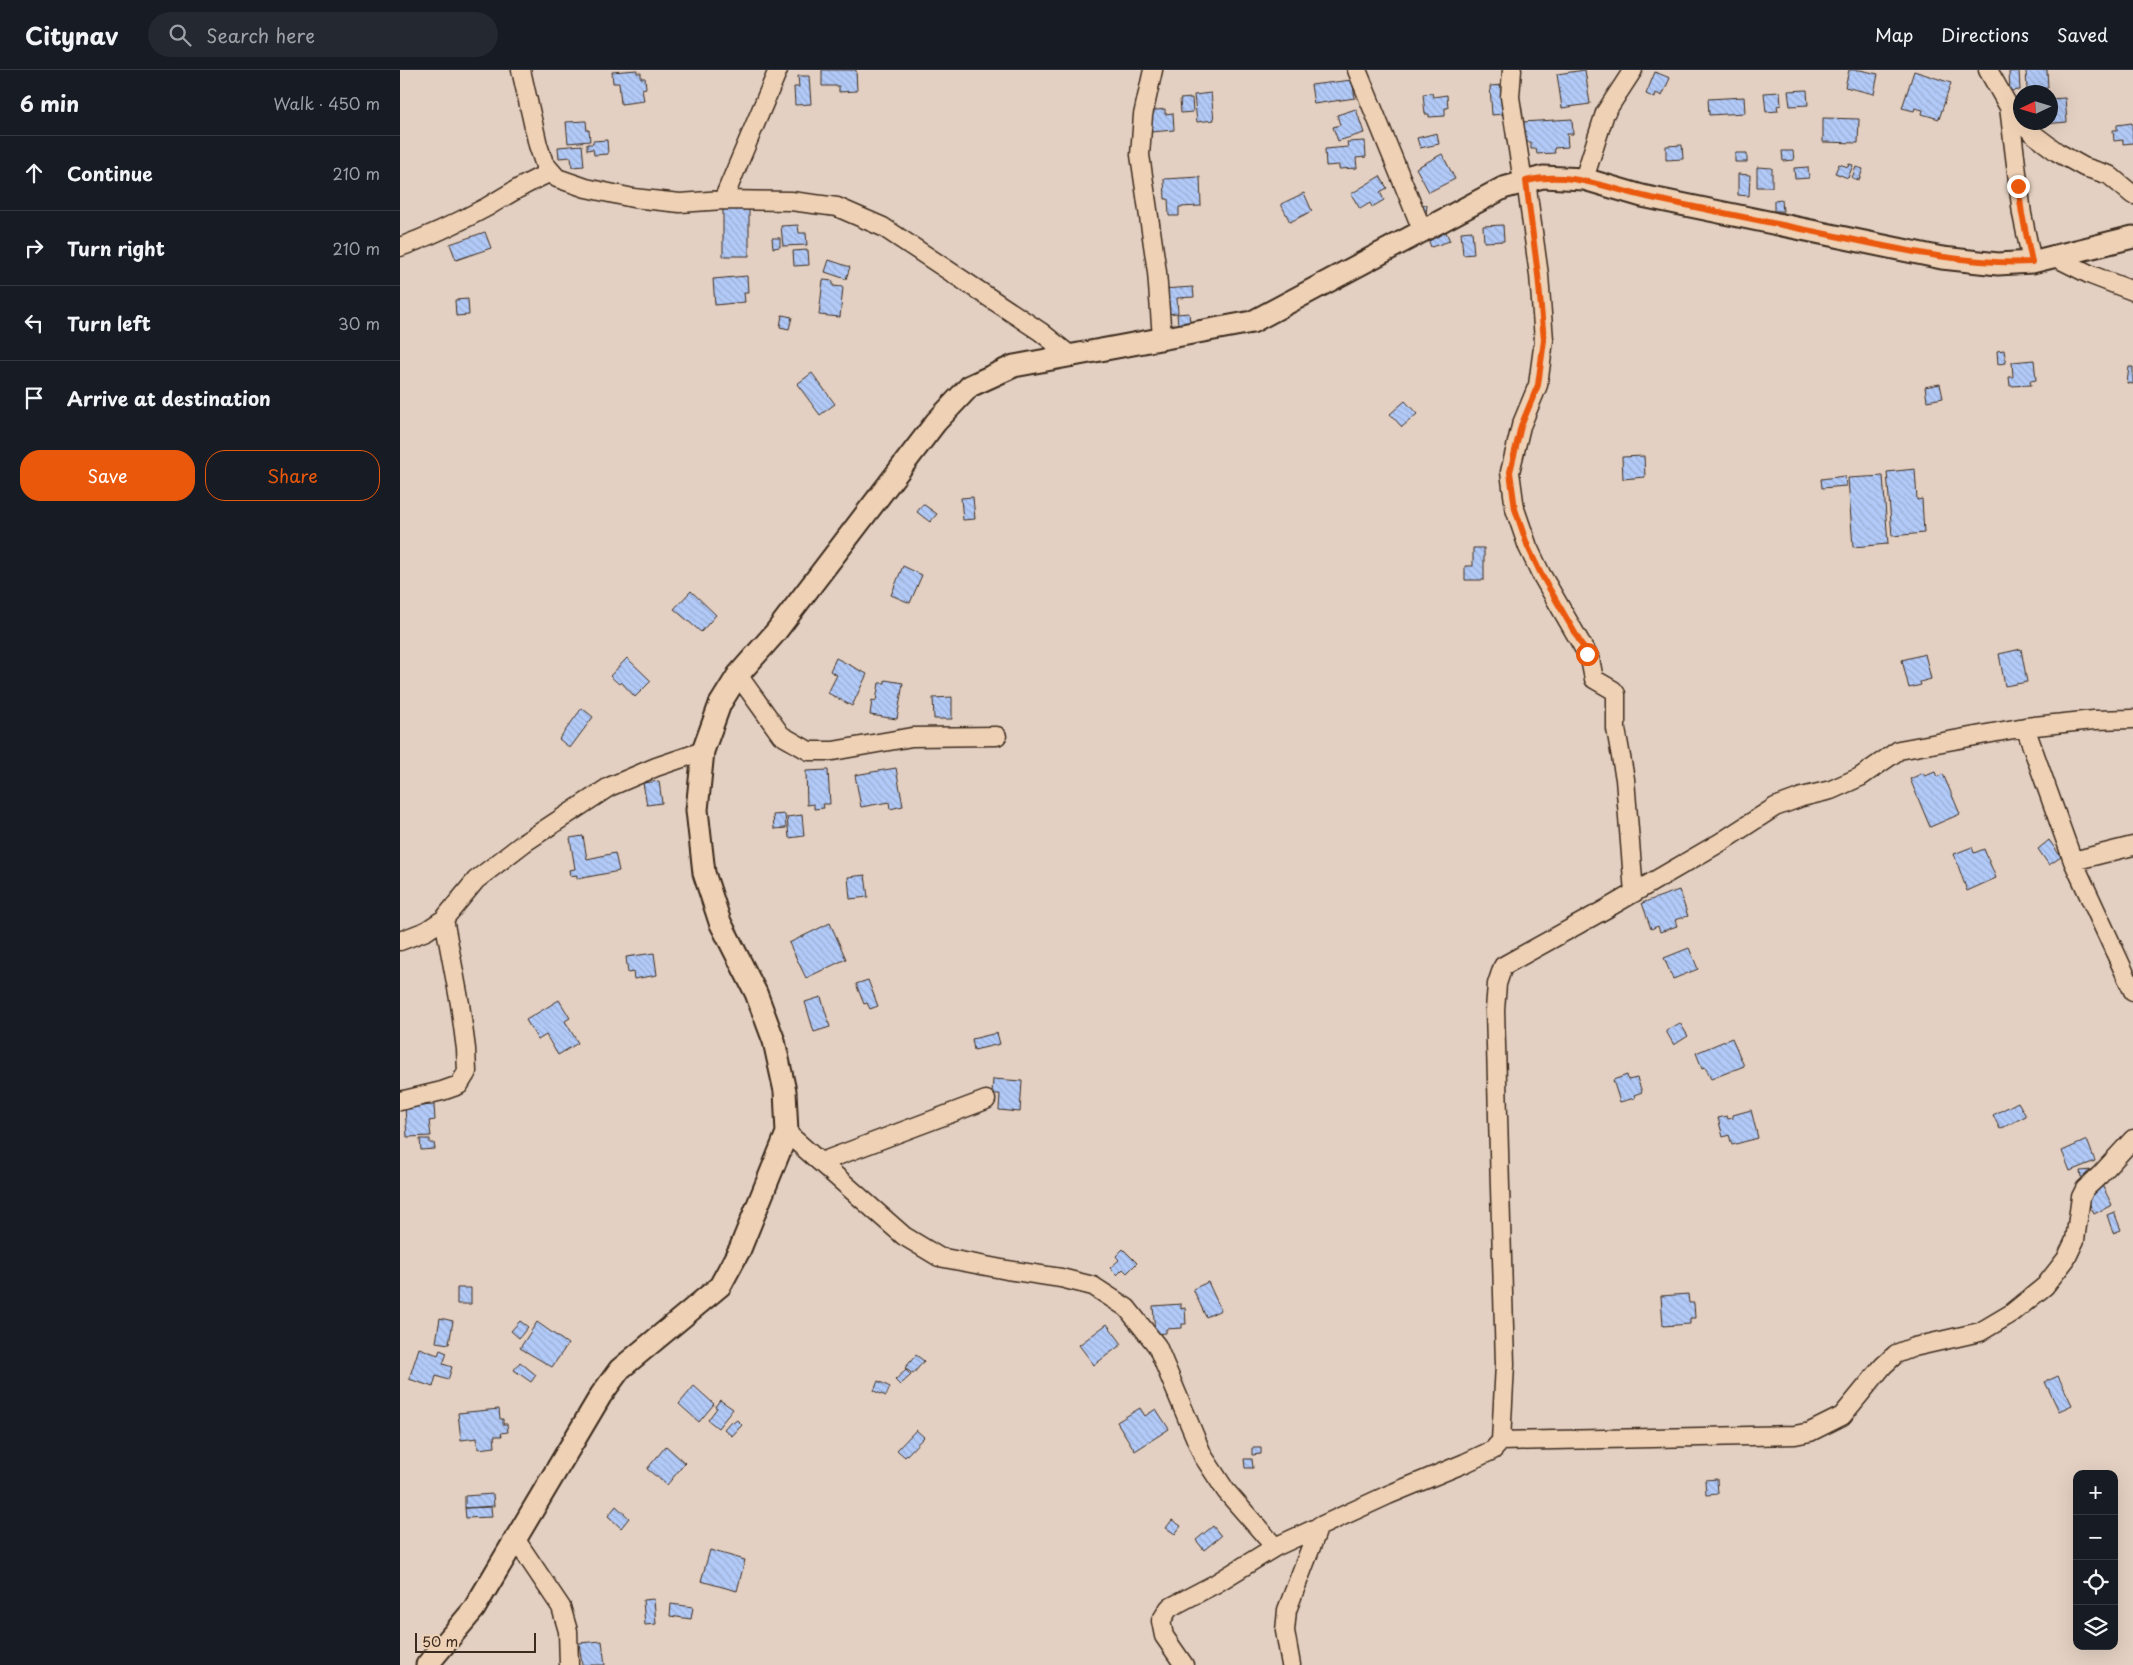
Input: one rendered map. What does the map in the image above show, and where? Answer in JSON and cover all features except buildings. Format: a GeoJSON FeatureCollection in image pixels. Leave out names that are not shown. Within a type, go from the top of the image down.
{"type":"FeatureCollection","features":[{"type":"Feature","properties":{"kind":"street"},"geometry":{"type":"LineString","coordinates":[[520,70],[544,163],[557,178],[633,198],[680,203],[723,200],[791,201],[837,207],[883,227],[1041,332],[1072,357]]}},
{"type":"Feature","properties":{"kind":"street"},"geometry":{"type":"LineString","coordinates":[[723,200],[778,70]]}},
{"type":"Feature","properties":{"kind":"street"},"geometry":{"type":"LineString","coordinates":[[1154,70],[1144,115],[1140,156],[1156,272],[1162,338]]}},
{"type":"Feature","properties":{"kind":"street"},"geometry":{"type":"LineString","coordinates":[[1357,70],[1424,232]]}},
{"type":"Feature","properties":{"kind":"street"},"geometry":{"type":"LineString","coordinates":[[1512,70],[1510,97],[1538,275],[1544,340],[1538,385],[1521,426],[1510,472],[1515,509],[1528,547],[1541,574],[1590,658],[1594,679],[1613,690],[1616,694],[1616,729],[1625,779],[1634,893]]}},
{"type":"Feature","properties":{"kind":"street"},"geometry":{"type":"LineString","coordinates":[[1584,179],[1605,113],[1633,70]]}},
{"type":"Feature","properties":{"kind":"street"},"geometry":{"type":"LineString","coordinates":[[1988,70],[2013,108]]}},
{"type":"Feature","properties":{"kind":"street"},"geometry":{"type":"LineString","coordinates":[[2019,130],[2022,214],[2032,262]]}},
{"type":"Feature","properties":{"kind":"street"},"geometry":{"type":"LineString","coordinates":[[2030,130],[2057,152],[2084,167],[2109,175],[2133,195]]}},
{"type":"Feature","properties":{"kind":"street"},"geometry":{"type":"LineString","coordinates":[[400,247],[426,237],[486,207],[528,182],[551,172]]}},
{"type":"Feature","properties":{"kind":"street"},"geometry":{"type":"LineString","coordinates":[[427,1665],[474,1609],[601,1395],[620,1369],[720,1286],[740,1249],[788,1133],[785,1091],[774,1041],[756,993],[720,922],[704,873],[696,810],[703,751],[720,704],[738,675],[775,633],[936,422],[970,386],[1014,366],[1072,357],[1252,322],[1424,232],[1503,188],[1543,177],[1584,179],[1642,196],[1942,258],[1998,264],[2032,262],[2133,237]]}},
{"type":"Feature","properties":{"kind":"street"},"geometry":{"type":"LineString","coordinates":[[2055,257],[2092,275],[2133,290]]}},
{"type":"Feature","properties":{"kind":"street"},"geometry":{"type":"LineString","coordinates":[[738,675],[781,736],[809,751],[834,751],[912,737],[997,736]]}},
{"type":"Feature","properties":{"kind":"street"},"geometry":{"type":"LineString","coordinates":[[1184,1665],[1164,1636],[1161,1621],[1169,1608],[1214,1584],[1275,1547],[1493,1450],[1501,1441],[1505,1364],[1495,1010],[1497,984],[1501,968],[1520,955],[1634,893],[1721,842],[1775,807],[1802,796],[1831,790],[1860,778],[1899,750],[2025,727],[2133,718]]}},
{"type":"Feature","properties":{"kind":"street"},"geometry":{"type":"LineString","coordinates":[[2025,727],[2073,861],[2133,991]]}},
{"type":"Feature","properties":{"kind":"street"},"geometry":{"type":"LineString","coordinates":[[400,941],[426,930],[444,919],[476,880],[524,843],[609,787],[656,767],[703,751]]}},
{"type":"Feature","properties":{"kind":"street"},"geometry":{"type":"LineString","coordinates":[[2073,861],[2133,846]]}},
{"type":"Feature","properties":{"kind":"street"},"geometry":{"type":"LineString","coordinates":[[400,1101],[459,1085],[467,1072],[460,1004],[444,919]]}},
{"type":"Feature","properties":{"kind":"street"},"geometry":{"type":"LineString","coordinates":[[821,1162],[986,1100]]}},
{"type":"Feature","properties":{"kind":"street"},"geometry":{"type":"LineString","coordinates":[[788,1133],[904,1236],[939,1257],[1061,1278],[1093,1286],[1127,1308],[1157,1346],[1203,1456],[1226,1491],[1275,1547]]}},
{"type":"Feature","properties":{"kind":"street"},"geometry":{"type":"LineString","coordinates":[[1501,1441],[1794,1435],[1823,1427],[1842,1416],[1896,1354],[1914,1347],[1980,1332],[2012,1313],[2045,1286],[2066,1259],[2075,1240],[2081,1197],[2085,1189],[2133,1139]]}},
{"type":"Feature","properties":{"kind":"street"},"geometry":{"type":"LineString","coordinates":[[1291,1665],[1285,1631],[1287,1610],[1319,1526]]}},
{"type":"Feature","properties":{"kind":"street"},"geometry":{"type":"LineString","coordinates":[[516,1540],[561,1607],[568,1631],[569,1665]]}},
{"type":"Feature","properties":{"kind":"route"},"geometry":{"type":"LineString","coordinates":[[1587,654],[1541,574],[1528,547],[1515,509],[1510,472],[1521,426],[1538,385],[1544,340],[1526,181],[1543,177],[1584,179],[1642,196],[1942,258],[1998,264],[2032,262],[2018,186]]}}]}
